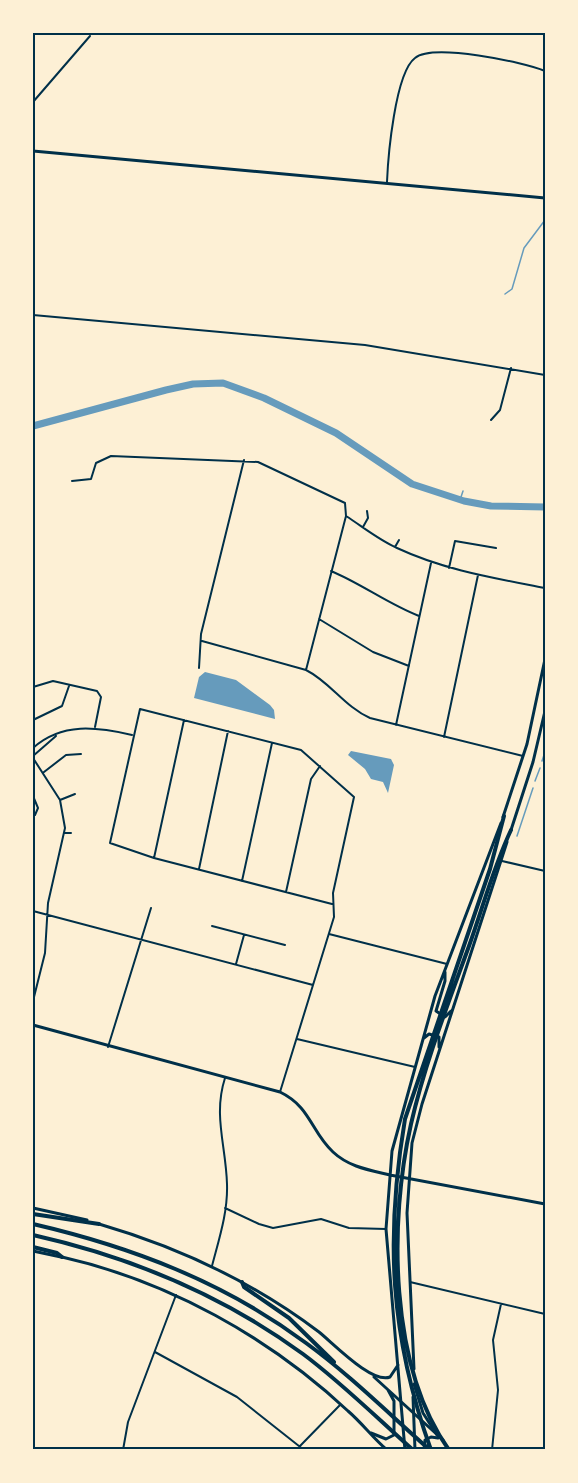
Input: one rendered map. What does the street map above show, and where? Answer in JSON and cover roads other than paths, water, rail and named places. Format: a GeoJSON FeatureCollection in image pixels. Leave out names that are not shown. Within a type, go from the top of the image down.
{"type":"FeatureCollection","features":[{"type":"Feature","properties":{"kind":"highway"},"geometry":{"type":"LineString","coordinates":[[430,1450],[403,1356],[397,1318],[393,1241],[398,1159],[405,1119],[490,869],[504,816]]}},
{"type":"Feature","properties":{"kind":"highway"},"geometry":{"type":"LineString","coordinates":[[451,1450],[425,1410],[410,1365],[403,1322],[398,1250],[402,1187],[411,1125],[446,1000],[499,855],[511,830]]}},
{"type":"Feature","properties":{"kind":"highway"},"geometry":{"type":"LineString","coordinates":[[33,1214],[99,1224]]}},
{"type":"Feature","properties":{"kind":"highway"},"geometry":{"type":"LineString","coordinates":[[33,1224],[117,1245],[198,1278],[269,1317],[340,1370]]}},
{"type":"Feature","properties":{"kind":"highway"},"geometry":{"type":"LineString","coordinates":[[33,1235],[131,1262],[217,1300],[302,1354],[414,1450]]}},
{"type":"Feature","properties":{"kind":"highway"},"geometry":{"type":"LineString","coordinates":[[33,1249],[57,1253],[62,1257]]}},
{"type":"Feature","properties":{"kind":"highway"},"geometry":{"type":"LineString","coordinates":[[242,1282],[244,1287],[300,1328],[340,1370],[430,1450]]}},
{"type":"Feature","properties":{"kind":"main road"},"geometry":{"type":"LineString","coordinates":[[33,151],[545,198]]}},
{"type":"Feature","properties":{"kind":"main road"},"geometry":{"type":"LineString","coordinates":[[405,1450],[386,1229],[390,1175],[400,1116],[447,964],[504,816],[523,756],[545,659]]}},
{"type":"Feature","properties":{"kind":"main road"},"geometry":{"type":"LineString","coordinates":[[414,1450],[414,1384],[406,1219],[412,1143],[502,861],[539,739],[545,711]]}},
{"type":"Feature","properties":{"kind":"main road"},"geometry":{"type":"LineString","coordinates":[[445,970],[445,981],[437,1014],[448,1017],[459,996]]}},
{"type":"Feature","properties":{"kind":"main road"},"geometry":{"type":"LineString","coordinates":[[33,1025],[280,1092],[307,1113],[327,1146],[357,1167],[408,1180],[545,1204]]}},
{"type":"Feature","properties":{"kind":"main road"},"geometry":{"type":"LineString","coordinates":[[420,1048],[426,1035],[440,1037],[436,1064]]}},
{"type":"Feature","properties":{"kind":"main road"},"geometry":{"type":"LineString","coordinates":[[33,1208],[99,1224],[162,1244],[242,1282],[303,1321],[374,1377],[402,1400],[451,1450]]}},
{"type":"Feature","properties":{"kind":"main road"},"geometry":{"type":"LineString","coordinates":[[62,1257],[108,1269],[176,1295],[222,1320],[278,1355],[341,1404],[385,1450]]}},
{"type":"Feature","properties":{"kind":"main road"},"geometry":{"type":"LineString","coordinates":[[374,1377],[390,1377],[399,1363]]}},
{"type":"Feature","properties":{"kind":"main road"},"geometry":{"type":"LineString","coordinates":[[414,1384],[423,1413],[437,1435]]}},
{"type":"Feature","properties":{"kind":"main road"},"geometry":{"type":"LineString","coordinates":[[370,1433],[386,1439],[394,1433],[394,1401],[385,1386]]}},
{"type":"Feature","properties":{"kind":"main road"},"geometry":{"type":"LineString","coordinates":[[424,1450],[425,1440],[431,1437],[445,1442]]}},
{"type":"Feature","properties":{"kind":"street"},"geometry":{"type":"LineString","coordinates":[[33,102],[90,36]]}},
{"type":"Feature","properties":{"kind":"street"},"geometry":{"type":"LineString","coordinates":[[387,182],[394,116],[407,68],[416,57],[430,52],[510,60],[545,71]]}},
{"type":"Feature","properties":{"kind":"street"},"geometry":{"type":"LineString","coordinates":[[33,315],[365,345],[545,375]]}},
{"type":"Feature","properties":{"kind":"street"},"geometry":{"type":"LineString","coordinates":[[491,420],[500,410],[511,369]]}},
{"type":"Feature","properties":{"kind":"street"},"geometry":{"type":"LineString","coordinates":[[72,481],[91,479],[98,461],[111,456],[244,460],[274,468],[341,501],[346,506],[346,516],[306,670]]}},
{"type":"Feature","properties":{"kind":"street"},"geometry":{"type":"LineString","coordinates":[[199,668],[202,641],[244,460]]}},
{"type":"Feature","properties":{"kind":"street"},"geometry":{"type":"LineString","coordinates":[[363,527],[368,518],[367,511]]}},
{"type":"Feature","properties":{"kind":"street"},"geometry":{"type":"LineString","coordinates":[[346,516],[395,547],[431,562],[478,575],[545,588]]}},
{"type":"Feature","properties":{"kind":"street"},"geometry":{"type":"LineString","coordinates":[[395,547],[399,540]]}},
{"type":"Feature","properties":{"kind":"street"},"geometry":{"type":"LineString","coordinates":[[449,568],[455,541],[496,548]]}},
{"type":"Feature","properties":{"kind":"street"},"geometry":{"type":"LineString","coordinates":[[396,725],[431,562]]}},
{"type":"Feature","properties":{"kind":"street"},"geometry":{"type":"LineString","coordinates":[[331,571],[360,584],[389,603],[420,616]]}},
{"type":"Feature","properties":{"kind":"street"},"geometry":{"type":"LineString","coordinates":[[444,737],[478,575]]}},
{"type":"Feature","properties":{"kind":"street"},"geometry":{"type":"LineString","coordinates":[[319,619],[373,652],[409,667]]}},
{"type":"Feature","properties":{"kind":"street"},"geometry":{"type":"LineString","coordinates":[[202,641],[306,670],[319,678],[357,711],[396,725],[523,756]]}},
{"type":"Feature","properties":{"kind":"street"},"geometry":{"type":"LineString","coordinates":[[33,686],[50,681],[97,691],[100,694],[95,727]]}},
{"type":"Feature","properties":{"kind":"street"},"geometry":{"type":"LineString","coordinates":[[33,720],[63,704],[69,685]]}},
{"type":"Feature","properties":{"kind":"street"},"geometry":{"type":"LineString","coordinates":[[280,1092],[334,917],[332,904],[354,797],[301,750],[140,709],[110,843],[154,858],[332,904]]}},
{"type":"Feature","properties":{"kind":"street"},"geometry":{"type":"LineString","coordinates":[[154,858],[184,720]]}},
{"type":"Feature","properties":{"kind":"street"},"geometry":{"type":"LineString","coordinates":[[33,748],[46,738],[73,729],[95,727],[133,735]]}},
{"type":"Feature","properties":{"kind":"street"},"geometry":{"type":"LineString","coordinates":[[199,870],[228,731]]}},
{"type":"Feature","properties":{"kind":"street"},"geometry":{"type":"LineString","coordinates":[[33,1000],[45,953],[47,916],[64,833],[60,800],[33,757],[57,734]]}},
{"type":"Feature","properties":{"kind":"street"},"geometry":{"type":"LineString","coordinates":[[539,739],[544,740]]}},
{"type":"Feature","properties":{"kind":"street"},"geometry":{"type":"LineString","coordinates":[[242,881],[272,743]]}},
{"type":"Feature","properties":{"kind":"street"},"geometry":{"type":"LineString","coordinates":[[44,772],[66,755],[75,752],[81,754]]}},
{"type":"Feature","properties":{"kind":"street"},"geometry":{"type":"LineString","coordinates":[[286,892],[311,779],[320,766]]}},
{"type":"Feature","properties":{"kind":"street"},"geometry":{"type":"LineString","coordinates":[[60,800],[75,794]]}},
{"type":"Feature","properties":{"kind":"street"},"geometry":{"type":"LineString","coordinates":[[33,796],[38,808],[34,815],[36,820]]}},
{"type":"Feature","properties":{"kind":"street"},"geometry":{"type":"LineString","coordinates":[[64,833],[71,833]]}},
{"type":"Feature","properties":{"kind":"street"},"geometry":{"type":"LineString","coordinates":[[502,861],[545,871]]}},
{"type":"Feature","properties":{"kind":"street"},"geometry":{"type":"LineString","coordinates":[[108,1047],[139,940],[151,908]]}},
{"type":"Feature","properties":{"kind":"street"},"geometry":{"type":"LineString","coordinates":[[33,911],[313,985]]}},
{"type":"Feature","properties":{"kind":"street"},"geometry":{"type":"LineString","coordinates":[[212,926],[285,945]]}},
{"type":"Feature","properties":{"kind":"street"},"geometry":{"type":"LineString","coordinates":[[329,934],[447,964]]}},
{"type":"Feature","properties":{"kind":"street"},"geometry":{"type":"LineString","coordinates":[[236,964],[244,935]]}},
{"type":"Feature","properties":{"kind":"street"},"geometry":{"type":"LineString","coordinates":[[297,1039],[415,1067]]}},
{"type":"Feature","properties":{"kind":"street"},"geometry":{"type":"LineString","coordinates":[[212,1266],[225,1208],[226,1170],[218,1111],[225,1078]]}},
{"type":"Feature","properties":{"kind":"street"},"geometry":{"type":"LineString","coordinates":[[225,1208],[273,1228],[321,1220],[350,1228],[386,1229]]}},
{"type":"Feature","properties":{"kind":"street"},"geometry":{"type":"LineString","coordinates":[[410,1282],[545,1314]]}},
{"type":"Feature","properties":{"kind":"street"},"geometry":{"type":"LineString","coordinates":[[123,1450],[128,1422],[176,1295]]}},
{"type":"Feature","properties":{"kind":"street"},"geometry":{"type":"LineString","coordinates":[[492,1450],[498,1390],[493,1341],[501,1304]]}},
{"type":"Feature","properties":{"kind":"street"},"geometry":{"type":"LineString","coordinates":[[155,1352],[223,1388],[304,1450]]}},
{"type":"Feature","properties":{"kind":"street"},"geometry":{"type":"LineString","coordinates":[[300,1446],[341,1404]]}},
{"type":"Feature","properties":{"kind":"water"},"geometry":{"type":"Polygon","coordinates":[[[205,672],[236,680],[270,705],[274,710],[275,719],[194,698],[199,677],[205,672]]]}},
{"type":"Feature","properties":{"kind":"water"},"geometry":{"type":"Polygon","coordinates":[[[351,751],[391,759],[394,765],[388,793],[383,782],[371,779],[365,769],[348,755],[351,751]]]}},
{"type":"Feature","properties":{"kind":"waterway"},"geometry":{"type":"LineString","coordinates":[[505,294],[512,289],[524,248],[545,220]]}},
{"type":"Feature","properties":{"kind":"waterway"},"geometry":{"type":"LineString","coordinates":[[33,426],[166,390],[193,384],[223,383],[264,398],[336,433],[412,484],[464,501],[491,506],[545,507]]}},
{"type":"Feature","properties":{"kind":"waterway"},"geometry":{"type":"LineString","coordinates":[[460,500],[463,491]]}},
{"type":"Feature","properties":{"kind":"waterway"},"geometry":{"type":"LineString","coordinates":[[542,761],[545,752]]}},
{"type":"Feature","properties":{"kind":"waterway"},"geometry":{"type":"LineString","coordinates":[[535,781],[540,768]]}},
{"type":"Feature","properties":{"kind":"waterway"},"geometry":{"type":"LineString","coordinates":[[517,836],[533,788]]}}]}
